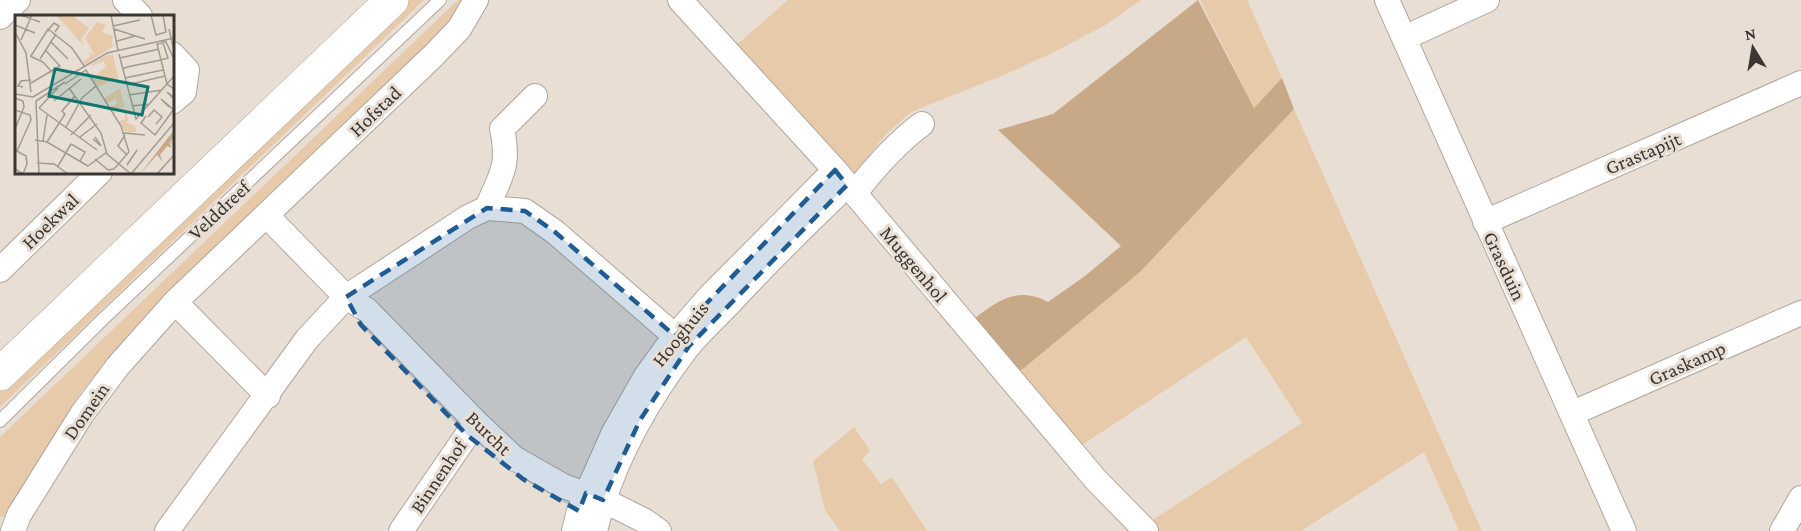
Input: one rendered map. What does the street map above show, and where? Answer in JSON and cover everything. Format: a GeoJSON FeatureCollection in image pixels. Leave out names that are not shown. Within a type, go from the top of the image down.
{"type":"FeatureCollection","features":[{"type":"Feature","properties":{"kind":"main road"},"geometry":{"type":"LineString","coordinates":[[0,346],[360,0]]}},
{"type":"Feature","properties":{"kind":"main road","name":"Velddreef"},"geometry":{"type":"LineString","coordinates":[[0,374],[392,0]]}},
{"type":"Feature","properties":{"kind":"street"},"geometry":{"type":"LineString","coordinates":[[0,16],[18,0]]}},
{"type":"Feature","properties":{"kind":"street"},"geometry":{"type":"LineString","coordinates":[[125,0],[139,15]]}},
{"type":"Feature","properties":{"kind":"street","name":"Hofstad"},"geometry":{"type":"LineString","coordinates":[[266,215],[459,29],[476,0]]}},
{"type":"Feature","properties":{"kind":"street","name":"Muggenhol"},"geometry":{"type":"LineString","coordinates":[[680,0],[846,183],[1096,480],[1146,531]]}},
{"type":"Feature","properties":{"kind":"street","name":"Grasduin"},"geometry":{"type":"LineString","coordinates":[[1387,0],[1624,531]]}},
{"type":"Feature","properties":{"kind":"street"},"geometry":{"type":"LineString","coordinates":[[1404,38],[1487,0]]}},
{"type":"Feature","properties":{"kind":"street"},"geometry":{"type":"LineString","coordinates":[[174,56],[187,70],[183,92],[174,100]]}},
{"type":"Feature","properties":{"kind":"street","name":"Grastapijt"},"geometry":{"type":"LineString","coordinates":[[1485,222],[1801,83]]}},
{"type":"Feature","properties":{"kind":"street"},"geometry":{"type":"LineString","coordinates":[[487,208],[506,165],[502,129],[535,96]]}},
{"type":"Feature","properties":{"kind":"street","name":"Hooghuis"},"geometry":{"type":"LineString","coordinates":[[589,514],[640,420],[669,373],[682,341],[762,268],[846,183],[881,160],[922,124]]}},
{"type":"Feature","properties":{"kind":"street","name":"Hoekwal"},"geometry":{"type":"LineString","coordinates":[[0,270],[98,174]]}},
{"type":"Feature","properties":{"kind":"street"},"geometry":{"type":"LineString","coordinates":[[167,531],[268,396],[307,339],[346,297],[468,217],[487,208],[525,212],[555,231],[682,341]]}},
{"type":"Feature","properties":{"kind":"street","name":"Burcht"},"geometry":{"type":"LineString","coordinates":[[266,215],[346,297],[361,326],[472,429],[493,459],[523,479],[589,514],[631,531]]}},
{"type":"Feature","properties":{"kind":"street","name":"Domein"},"geometry":{"type":"LineString","coordinates":[[13,531],[19,515],[82,414],[118,366],[175,302],[266,215]]}},
{"type":"Feature","properties":{"kind":"street"},"geometry":{"type":"LineString","coordinates":[[175,302],[268,396]]}},
{"type":"Feature","properties":{"kind":"street","name":"Graskamp"},"geometry":{"type":"LineString","coordinates":[[1573,414],[1801,313]]}},
{"type":"Feature","properties":{"kind":"street","name":"Binnenhof"},"geometry":{"type":"LineString","coordinates":[[401,531],[472,429]]}},
{"type":"Feature","properties":{"kind":"street"},"geometry":{"type":"LineString","coordinates":[[1782,531],[1800,501]]}},
{"type":"Feature","properties":{"kind":"street","name":"Burcht"},"geometry":{"type":"LineString","coordinates":[[589,514],[645,521],[659,531]]}},
{"type":"Feature","properties":{"kind":"lane","name":"Velddreef"},"geometry":{"type":"LineString","coordinates":[[0,421],[102,320],[440,0]]}},
{"type":"Feature","properties":{"kind":"highlighted area"},"geometry":{"type":"Polygon","coordinates":[[[835,170],[847,185],[689,346],[640,420],[603,500],[586,493],[579,511],[523,479],[467,435],[361,325],[346,297],[487,208],[525,211],[555,232],[675,336],[835,170]]]}},
{"type":"Feature","properties":{"kind":"shaded area"},"geometry":{"type":"Polygon","coordinates":[[[400,0],[424,0],[0,407],[0,381],[400,0]]]}},
{"type":"Feature","properties":{"kind":"shaded area"},"geometry":{"type":"Polygon","coordinates":[[[458,0],[466,0],[452,25],[118,350],[81,392],[24,482],[9,516],[0,517],[0,437],[458,0]]]}},
{"type":"Feature","properties":{"kind":"shaded area"},"geometry":{"type":"Polygon","coordinates":[[[788,0],[1141,0],[1104,26],[1050,54],[911,112],[886,134],[852,177],[734,47],[788,0]]]}},
{"type":"Feature","properties":{"kind":"shaded area"},"geometry":{"type":"Polygon","coordinates":[[[1198,0],[1254,108],[1282,78],[1294,109],[1140,272],[1018,373],[972,320],[990,307],[1016,295],[1037,297],[1048,302],[1085,276],[1121,246],[998,130],[1053,114],[1198,0]]]}},
{"type":"Feature","properties":{"kind":"shaded area"},"geometry":{"type":"Polygon","coordinates":[[[1200,0],[1247,0],[1282,78],[1254,108],[1200,0]]]}},
{"type":"Feature","properties":{"kind":"shaded area"},"geometry":{"type":"Polygon","coordinates":[[[1294,109],[1482,531],[1459,531],[1424,452],[1301,531],[1156,531],[1148,523],[1302,423],[1246,337],[1079,447],[1018,373],[1140,272],[1294,109]]]}},
{"type":"Feature","properties":{"kind":"shaded area"},"geometry":{"type":"Polygon","coordinates":[[[854,427],[870,451],[862,459],[881,484],[892,477],[927,531],[840,531],[825,510],[813,461],[854,427]]]}}]}
